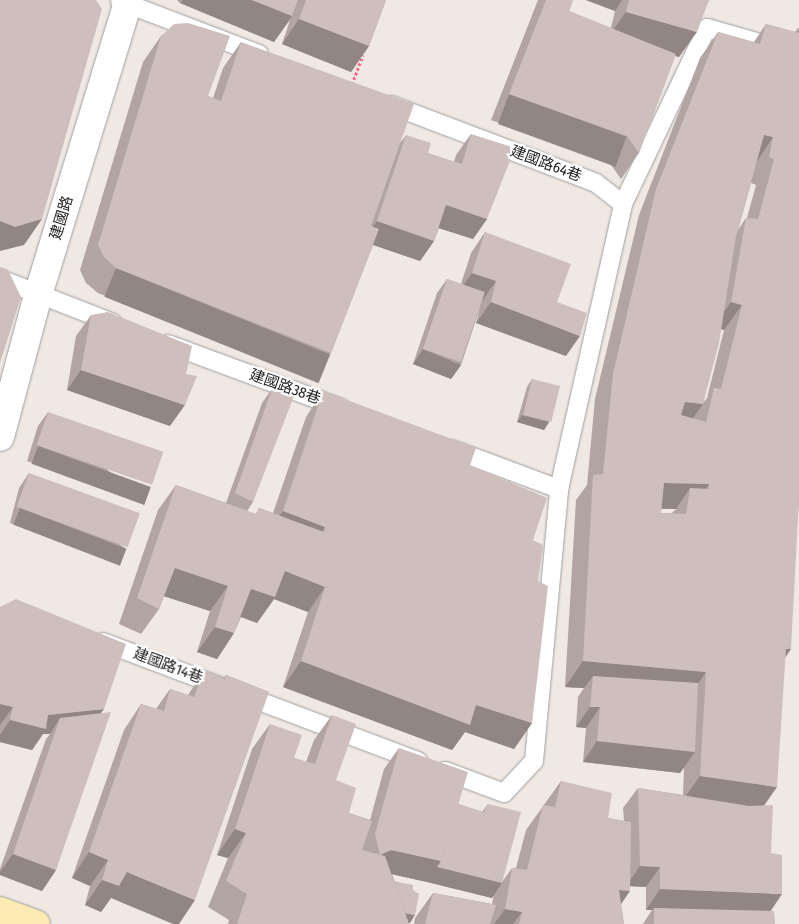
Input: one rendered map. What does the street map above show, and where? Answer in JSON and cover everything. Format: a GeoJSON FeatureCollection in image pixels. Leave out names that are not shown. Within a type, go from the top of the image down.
{"type":"FeatureCollection","features":[{"type":"Feature","properties":{"kind":"main road"},"geometry":{"type":"LineString","coordinates":[[0,911],[36,924]]}},
{"type":"Feature","properties":{"kind":"street","name":"建國路"},"geometry":{"type":"LineString","coordinates":[[0,436],[38,295],[124,1]]}},
{"type":"Feature","properties":{"kind":"lane"},"geometry":{"type":"LineString","coordinates":[[124,1],[276,61]]}},
{"type":"Feature","properties":{"kind":"lane"},"geometry":{"type":"LineString","coordinates":[[438,444],[559,489],[624,204],[707,28],[784,50]]}},
{"type":"Feature","properties":{"kind":"lane","name":"建國路64巷"},"geometry":{"type":"LineString","coordinates":[[350,89],[596,182],[624,204]]}},
{"type":"Feature","properties":{"kind":"lane"},"geometry":{"type":"LineString","coordinates":[[0,279],[131,330]]}},
{"type":"Feature","properties":{"kind":"lane","name":"建國路38巷"},"geometry":{"type":"LineString","coordinates":[[150,337],[354,413]]}},
{"type":"Feature","properties":{"kind":"lane","name":"建國路14巷"},"geometry":{"type":"LineString","coordinates":[[84,635],[504,794],[534,761],[559,489]]}},
{"type":"Feature","properties":{"kind":"path"},"geometry":{"type":"LineString","coordinates":[[350,89],[366,45]]}},
{"type":"Feature","properties":{"kind":"building"},"geometry":{"type":"Polygon","coordinates":[[[0,0],[96,0],[102,9],[42,219],[15,227],[0,221],[0,0]]]}},
{"type":"Feature","properties":{"kind":"building"},"geometry":{"type":"Polygon","coordinates":[[[252,0],[298,0],[292,16],[252,0]]]}},
{"type":"Feature","properties":{"kind":"building"},"geometry":{"type":"Polygon","coordinates":[[[306,0],[386,0],[369,46],[299,19],[306,0]]]}},
{"type":"Feature","properties":{"kind":"building"},"geometry":{"type":"Polygon","coordinates":[[[546,0],[573,0],[569,11],[676,54],[639,153],[627,136],[509,94],[546,0]]]}},
{"type":"Feature","properties":{"kind":"building"},"geometry":{"type":"Polygon","coordinates":[[[629,0],[709,0],[697,32],[626,12],[629,0]]]}},
{"type":"Feature","properties":{"kind":"building"},"geometry":{"type":"Polygon","coordinates":[[[188,23],[230,36],[208,96],[221,101],[241,42],[414,104],[371,226],[379,229],[331,353],[116,268],[104,257],[98,245],[161,36],[174,24],[188,23]]]}},
{"type":"Feature","properties":{"kind":"building"},"geometry":{"type":"Polygon","coordinates":[[[766,24],[799,33],[799,499],[791,649],[786,649],[777,787],[700,776],[706,672],[583,661],[593,475],[603,474],[613,374],[656,189],[718,32],[760,44],[766,24]],[[764,135],[736,236],[719,343],[703,404],[685,402],[681,415],[706,422],[714,388],[721,389],[742,305],[731,302],[746,218],[758,219],[774,159],[769,157],[773,137],[764,135]],[[664,483],[661,513],[686,514],[690,488],[709,489],[709,484],[664,483]]]}},
{"type":"Feature","properties":{"kind":"building"},"geometry":{"type":"Polygon","coordinates":[[[471,134],[515,148],[487,219],[446,205],[434,241],[377,221],[406,135],[431,143],[428,153],[462,164],[471,134]]]}},
{"type":"Feature","properties":{"kind":"building"},"geometry":{"type":"Polygon","coordinates":[[[485,232],[571,264],[557,302],[587,313],[580,336],[491,302],[496,281],[472,273],[485,232]]]}},
{"type":"Feature","properties":{"kind":"building"},"geometry":{"type":"Polygon","coordinates":[[[0,267],[8,270],[21,297],[0,363],[0,267]]]}},
{"type":"Feature","properties":{"kind":"building"},"geometry":{"type":"Polygon","coordinates":[[[447,279],[485,292],[461,362],[423,349],[447,279]]]}},
{"type":"Feature","properties":{"kind":"building"},"geometry":{"type":"Polygon","coordinates":[[[108,312],[192,346],[186,374],[197,376],[185,405],[81,370],[91,315],[108,312]]]}},
{"type":"Feature","properties":{"kind":"building"},"geometry":{"type":"Polygon","coordinates":[[[532,379],[560,386],[551,422],[523,415],[532,379]]]}},
{"type":"Feature","properties":{"kind":"building"},"geometry":{"type":"Polygon","coordinates":[[[272,389],[294,396],[253,502],[235,493],[272,389]]]}},
{"type":"Feature","properties":{"kind":"building"},"geometry":{"type":"Polygon","coordinates":[[[323,391],[476,448],[470,465],[547,498],[533,540],[543,545],[538,581],[548,586],[532,723],[476,705],[470,725],[301,661],[325,587],[285,571],[275,597],[251,589],[234,633],[215,627],[228,586],[175,568],[159,609],[137,598],[176,485],[256,514],[259,508],[324,532],[325,527],[283,511],[323,391]]]}},
{"type":"Feature","properties":{"kind":"building"},"geometry":{"type":"Polygon","coordinates":[[[48,412],[163,452],[152,485],[37,445],[48,412]]]}},
{"type":"Feature","properties":{"kind":"building"},"geometry":{"type":"Polygon","coordinates":[[[29,473],[140,513],[128,547],[17,507],[29,473]]]}},
{"type":"Feature","properties":{"kind":"building"},"geometry":{"type":"Polygon","coordinates":[[[16,599],[126,644],[104,709],[48,715],[46,729],[10,720],[13,707],[0,704],[0,607],[16,599]]]}},
{"type":"Feature","properties":{"kind":"building"},"geometry":{"type":"Polygon","coordinates":[[[204,671],[225,679],[226,675],[269,692],[195,900],[127,872],[119,886],[102,880],[108,860],[89,852],[141,704],[164,711],[170,689],[194,697],[204,671]]]}},
{"type":"Feature","properties":{"kind":"building"},"geometry":{"type":"Polygon","coordinates":[[[593,676],[698,683],[695,752],[597,741],[600,707],[590,707],[593,676]]]}},
{"type":"Feature","properties":{"kind":"building"},"geometry":{"type":"Polygon","coordinates":[[[111,712],[56,870],[13,854],[60,718],[111,712]]]}},
{"type":"Feature","properties":{"kind":"building"},"geometry":{"type":"Polygon","coordinates":[[[332,715],[356,724],[336,780],[356,788],[349,813],[372,821],[362,850],[385,856],[409,924],[237,924],[247,894],[226,881],[246,833],[235,829],[270,724],[302,735],[294,758],[315,764],[332,715]]]}},
{"type":"Feature","properties":{"kind":"building"},"geometry":{"type":"Polygon","coordinates":[[[399,748],[468,772],[441,861],[391,850],[380,855],[375,834],[399,748]]]}},
{"type":"Feature","properties":{"kind":"building"},"geometry":{"type":"Polygon","coordinates":[[[561,781],[612,793],[608,818],[631,822],[630,891],[619,890],[624,924],[519,924],[522,912],[505,909],[512,868],[527,870],[543,805],[555,807],[561,781]]]}},
{"type":"Feature","properties":{"kind":"building"},"geometry":{"type":"Polygon","coordinates":[[[638,788],[749,806],[773,805],[771,853],[782,855],[782,894],[660,889],[660,867],[640,866],[638,788]]]}},
{"type":"Feature","properties":{"kind":"building"},"geometry":{"type":"Polygon","coordinates":[[[458,804],[484,812],[488,804],[521,812],[502,883],[437,867],[441,861],[458,804]]]}},
{"type":"Feature","properties":{"kind":"building"},"geometry":{"type":"Polygon","coordinates":[[[394,881],[413,885],[413,890],[419,894],[415,915],[405,913],[394,881]]]}},
{"type":"Feature","properties":{"kind":"building"},"geometry":{"type":"Polygon","coordinates":[[[433,893],[496,905],[490,924],[425,924],[433,893]]]}},
{"type":"Feature","properties":{"kind":"building"},"geometry":{"type":"Polygon","coordinates":[[[654,908],[774,911],[775,924],[654,924],[654,908]]]}}]}
